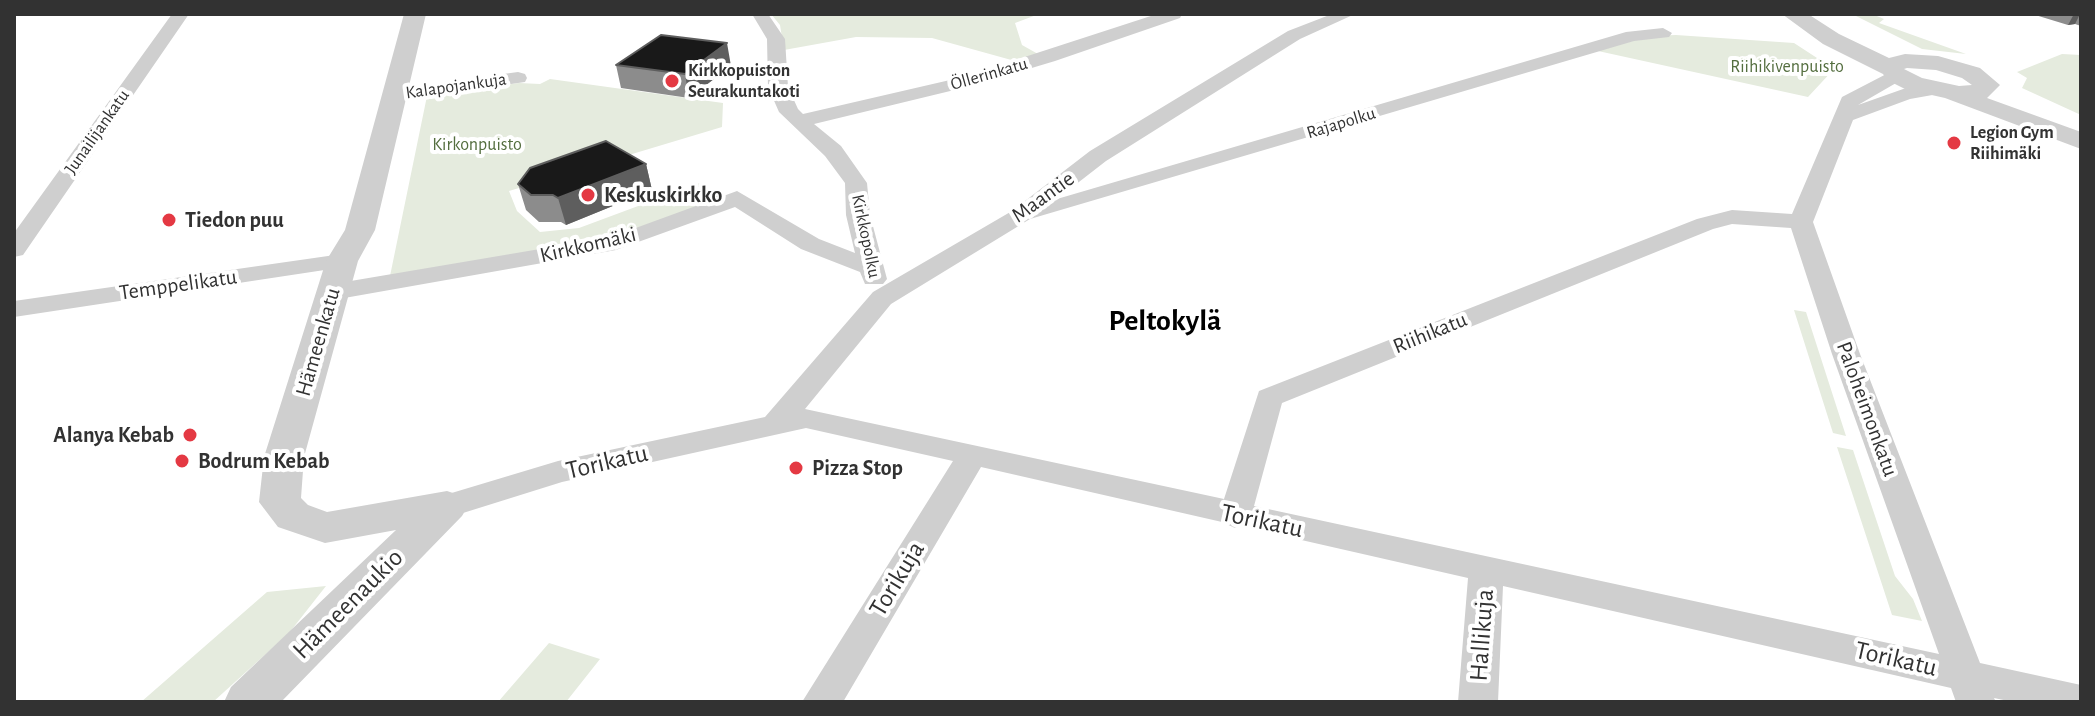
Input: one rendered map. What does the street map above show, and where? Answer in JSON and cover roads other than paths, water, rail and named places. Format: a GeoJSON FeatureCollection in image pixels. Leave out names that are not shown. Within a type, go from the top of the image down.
{"type":"FeatureCollection","features":[{"type":"Feature","properties":{"kind":"street","name":"Junailijankatu"},"geometry":{"type":"LineString","coordinates":[[14,250],[181,14]]}},
{"type":"Feature","properties":{"kind":"street","name":"Hämeenkatu"},"geometry":{"type":"LineString","coordinates":[[415,14],[360,230],[337,276],[284,457],[280,502],[293,516],[325,528],[447,506]]}},
{"type":"Feature","properties":{"kind":"street","name":"Kirkkopolku"},"geometry":{"type":"LineString","coordinates":[[760,14],[776,39],[780,96],[789,112],[833,151],[856,183],[858,215],[870,267],[882,298]]}},
{"type":"Feature","properties":{"kind":"street","name":"Öllerinkatu"},"geometry":{"type":"LineString","coordinates":[[800,121],[968,81],[1174,14]]}},
{"type":"Feature","properties":{"kind":"street","name":"Maantie"},"geometry":{"type":"LineString","coordinates":[[775,425],[882,298],[1020,216],[1098,156],[1294,35],[1347,14]]}},
{"type":"Feature","properties":{"kind":"street"},"geometry":{"type":"LineString","coordinates":[[1793,14],[1831,39],[1894,72],[2081,141]]}},
{"type":"Feature","properties":{"kind":"street"},"geometry":{"type":"LineString","coordinates":[[1831,14],[1929,62],[1971,73],[1988,85],[2081,125]]}},
{"type":"Feature","properties":{"kind":"street","name":"Rajapolku"},"geometry":{"type":"LineString","coordinates":[[1020,216],[1632,36],[1663,33],[1643,20]]}},
{"type":"Feature","properties":{"kind":"street"},"geometry":{"type":"LineString","coordinates":[[1802,229],[1849,101],[1894,72],[1905,61],[1929,62]]}},
{"type":"Feature","properties":{"kind":"street","name":"Kalapojankuja"},"geometry":{"type":"LineString","coordinates":[[393,95],[518,78]]}},
{"type":"Feature","properties":{"kind":"street"},"geometry":{"type":"LineString","coordinates":[[1845,117],[1906,94],[1941,91],[1975,93],[1985,90],[1988,85]]}},
{"type":"Feature","properties":{"kind":"street","name":"Kirkkomäki"},"geometry":{"type":"LineString","coordinates":[[337,276],[616,243],[737,198],[810,244],[870,267]]}},
{"type":"Feature","properties":{"kind":"street","name":"Riihikatu"},"geometry":{"type":"LineString","coordinates":[[1235,516],[1269,398],[1705,224],[1802,229]]}},
{"type":"Feature","properties":{"kind":"street","name":"Paloheimonkatu"},"geometry":{"type":"LineString","coordinates":[[1802,229],[1971,688]]}},
{"type":"Feature","properties":{"kind":"street","name":"Temppelikatu"},"geometry":{"type":"LineString","coordinates":[[14,309],[337,276]]}},
{"type":"Feature","properties":{"kind":"street","name":"Torikatu"},"geometry":{"type":"LineString","coordinates":[[447,506],[558,472],[806,418],[1235,516],[1486,568],[1971,688],[2081,701]]}},
{"type":"Feature","properties":{"kind":"street","name":"Torikuja"},"geometry":{"type":"LineString","coordinates":[[822,702],[972,456]]}},
{"type":"Feature","properties":{"kind":"street","name":"Hämeenaukio"},"geometry":{"type":"LineString","coordinates":[[249,702],[447,506]]}},
{"type":"Feature","properties":{"kind":"street","name":"Hallikuja"},"geometry":{"type":"LineString","coordinates":[[1478,702],[1486,568]]}},
{"type":"Feature","properties":{"kind":"place","name":"Kirkkopuiston Seurakuntakoti"},"geometry":{"type":"Point","coordinates":[672,81]}},
{"type":"Feature","properties":{"kind":"place","name":"Legion Gym Riihimäki"},"geometry":{"type":"Point","coordinates":[1954,143]}},
{"type":"Feature","properties":{"kind":"place","name":"Keskuskirkko"},"geometry":{"type":"Point","coordinates":[588,195]}},
{"type":"Feature","properties":{"kind":"place","name":"Tiedon puu"},"geometry":{"type":"Point","coordinates":[169,220]}},
{"type":"Feature","properties":{"kind":"place","name":"Alanya Kebab"},"geometry":{"type":"Point","coordinates":[190,435]}},
{"type":"Feature","properties":{"kind":"place","name":"Bodrum Kebab"},"geometry":{"type":"Point","coordinates":[182,461]}},
{"type":"Feature","properties":{"kind":"place","name":"Pizza Stop"},"geometry":{"type":"Point","coordinates":[796,468]}},
{"type":"Feature","properties":{"kind":"district","name":"Peltokylä"},"geometry":{"type":"Point","coordinates":[1165,321]}},
{"type":"Feature","properties":{"kind":"park label","name":"Riihikivenpuisto"},"geometry":{"type":"Point","coordinates":[1787,67]}},
{"type":"Feature","properties":{"kind":"park label","name":"Kirkonpuisto"},"geometry":{"type":"Point","coordinates":[477,145]}}]}
